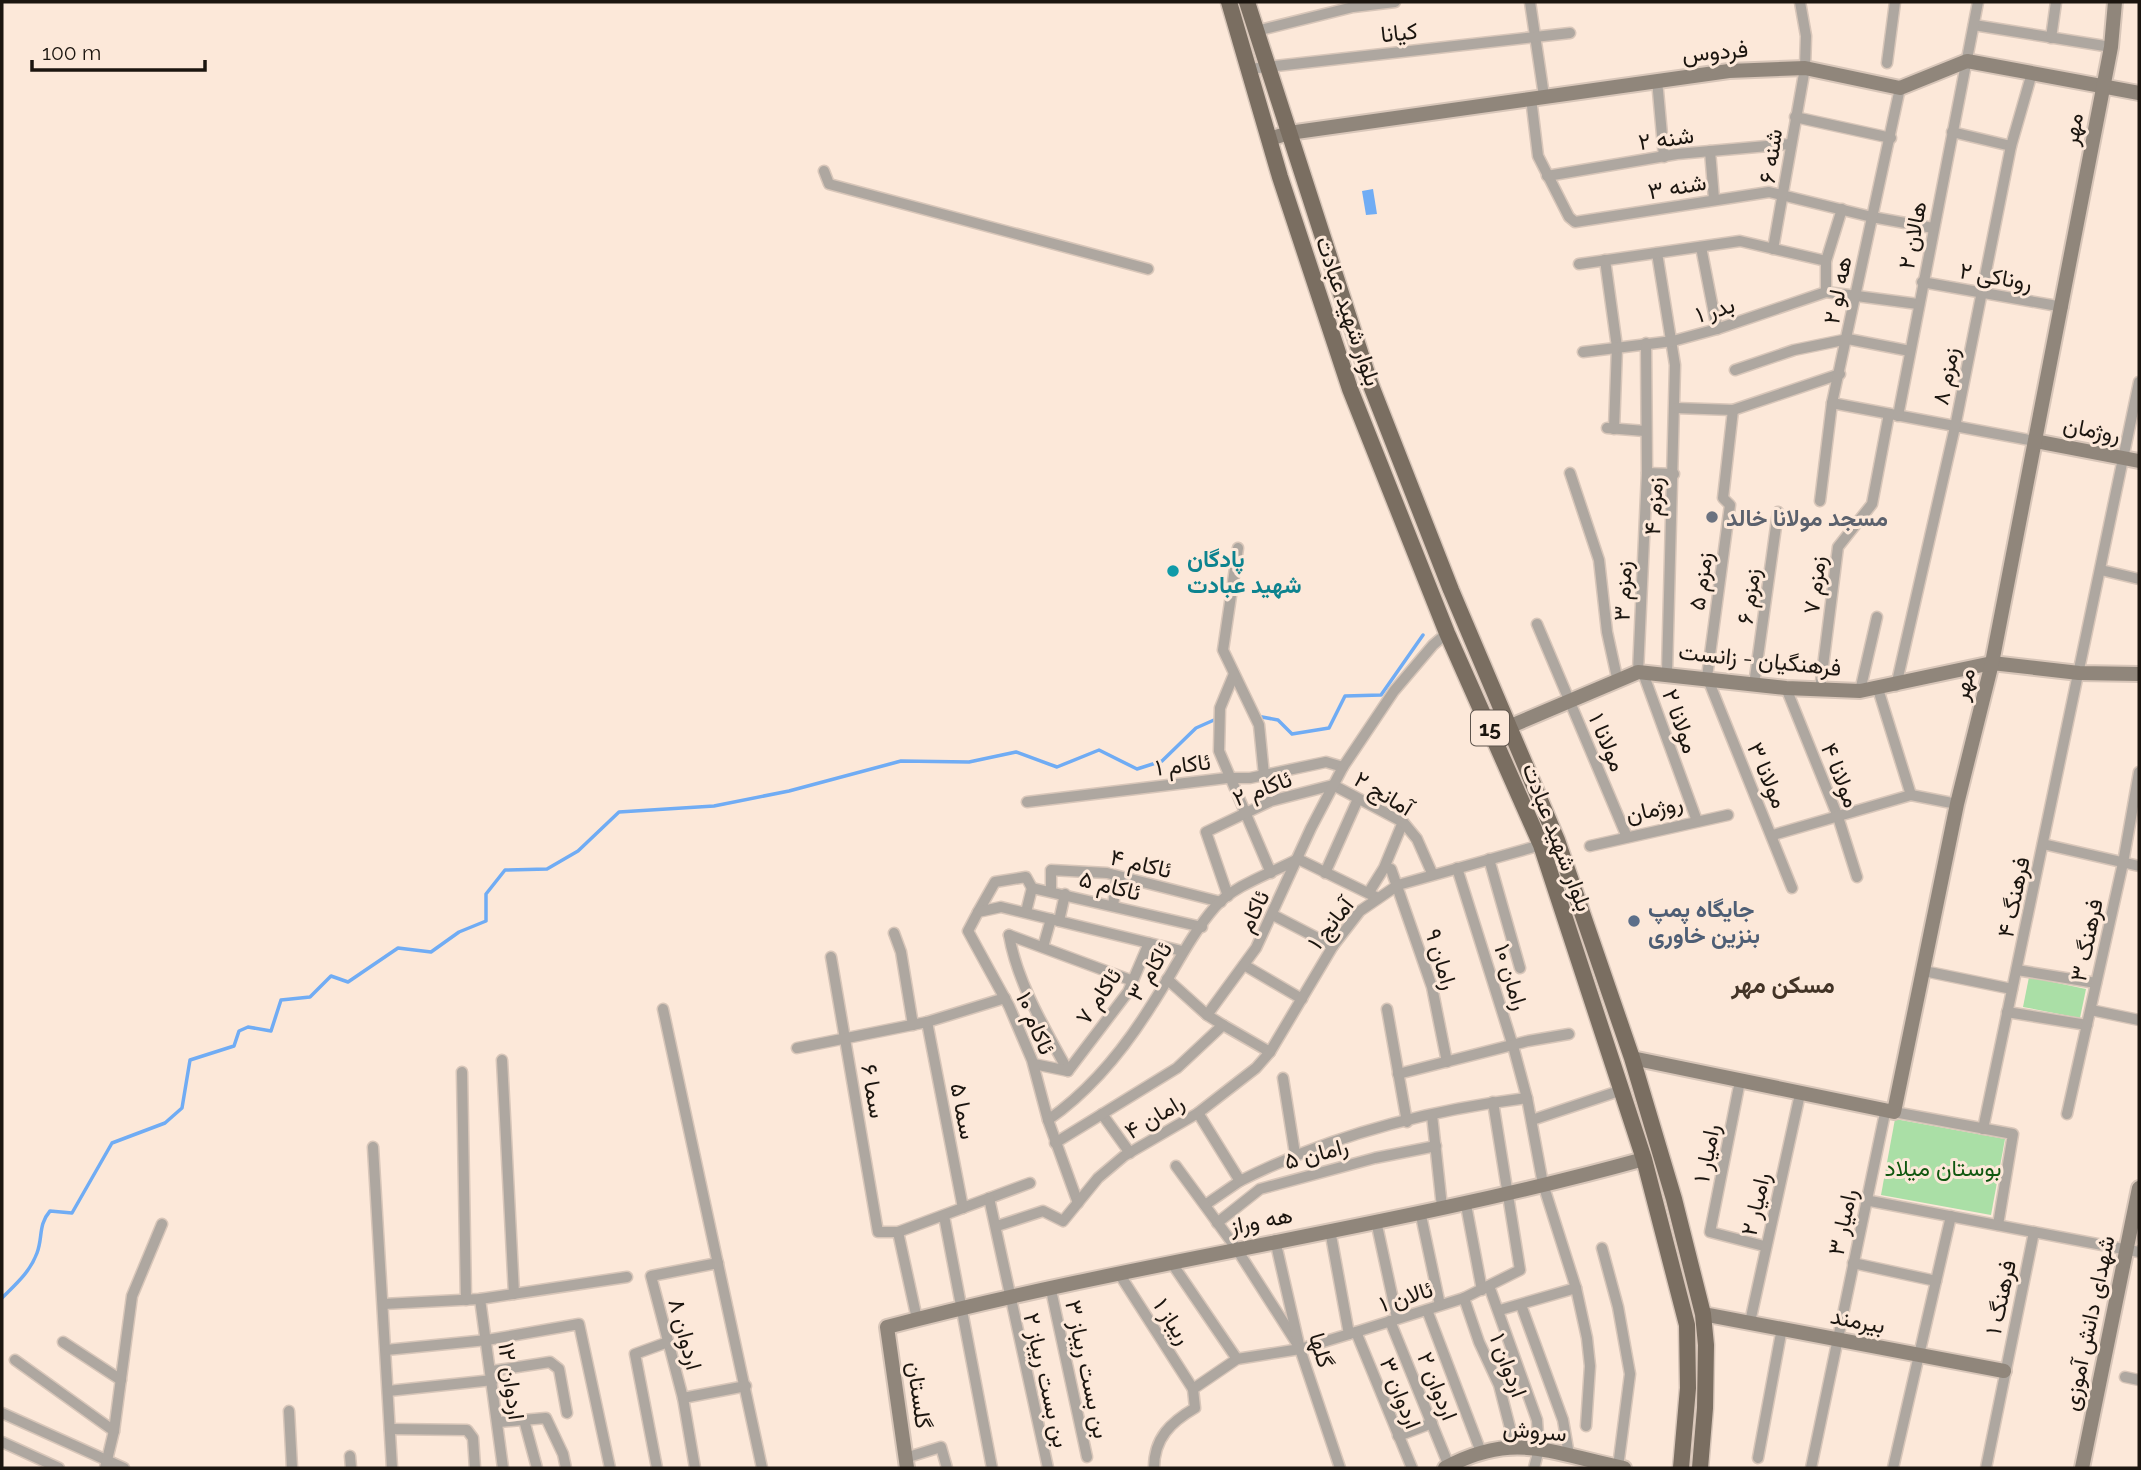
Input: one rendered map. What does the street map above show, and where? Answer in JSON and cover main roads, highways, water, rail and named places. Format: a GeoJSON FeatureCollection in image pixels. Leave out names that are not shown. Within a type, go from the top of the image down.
{"type":"FeatureCollection","features":[{"type":"Feature","properties":{"kind":"main road","name":"بلوار شهید عبادت"},"geometry":{"type":"LineString","coordinates":[[1229,2],[1269,139],[1350,389],[1447,634],[1541,845],[1644,1159],[1686,1325],[1688,1388],[1681,1468]]}},
{"type":"Feature","properties":{"kind":"main road","name":"بلوار شهید عبادت"},"geometry":{"type":"LineString","coordinates":[[1247,2],[1370,383],[1451,590],[1511,726],[1557,840],[1632,1058],[1674,1199],[1703,1314],[1706,1345],[1705,1408],[1700,1468]]}},
{"type":"Feature","properties":{"kind":"main road"},"geometry":{"type":"LineString","coordinates":[[1350,389],[1370,383]]}},
{"type":"Feature","properties":{"kind":"water"},"geometry":{"type":"Polygon","coordinates":[[[1373,189],[1377,214],[1366,215],[1362,191],[1373,189]]]}},
{"type":"Feature","properties":{"kind":"waterway"},"geometry":{"type":"LineString","coordinates":[[1262,717],[1278,720],[1292,734],[1329,728],[1345,696],[1381,695],[1423,635]]}},
{"type":"Feature","properties":{"kind":"waterway"},"geometry":{"type":"LineString","coordinates":[[2,1298],[31,1266],[39,1247],[46,1216],[50,1211],[72,1213],[112,1143],[165,1123],[182,1108],[190,1060],[234,1046],[239,1031],[248,1027],[271,1031],[281,1000],[310,997],[331,976],[348,982],[398,948],[431,952],[459,932],[486,921],[486,894],[505,870],[547,869],[578,851],[619,812],[714,806],[789,791],[901,761],[969,762],[1016,752],[1057,767],[1099,750],[1137,769],[1162,761],[1196,728],[1214,720]]}},
{"type":"Feature","properties":{"kind":"place","name":"مسجد مولانا خالد"},"geometry":{"type":"Point","coordinates":[1712,517]}},
{"type":"Feature","properties":{"kind":"place","name":"پادگان شهید عبادت"},"geometry":{"type":"Point","coordinates":[1173,571]}},
{"type":"Feature","properties":{"kind":"place","name":"جایگاه پمپ بنزین خاوری"},"geometry":{"type":"Point","coordinates":[1634,921]}},
{"type":"Feature","properties":{"kind":"district","name":"مسکن مهر"},"geometry":{"type":"Point","coordinates":[1783,984]}},
{"type":"Feature","properties":{"kind":"park label","name":"بوستان میلاد"},"geometry":{"type":"Point","coordinates":[1943,1167]}}]}
